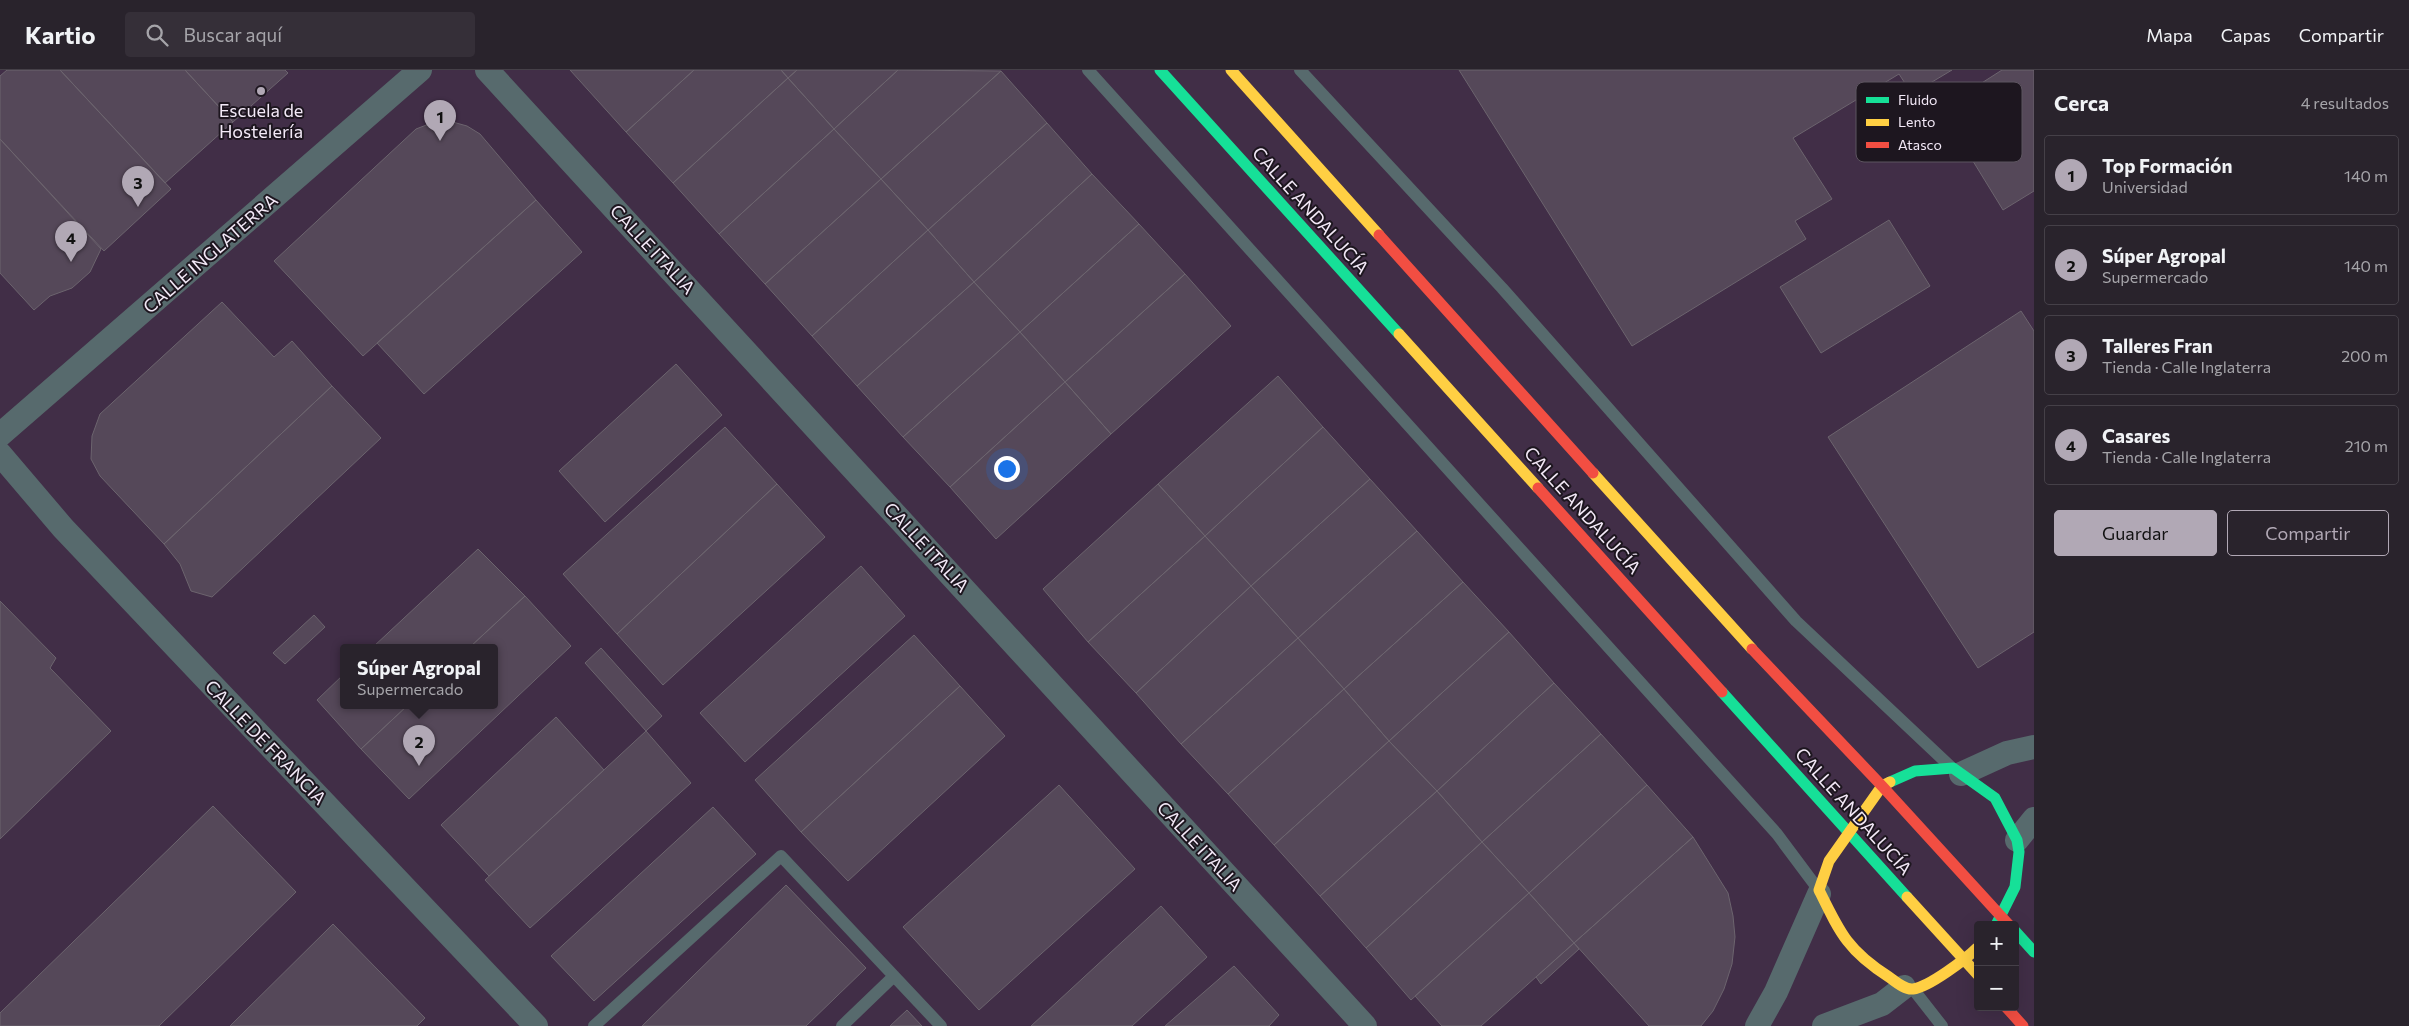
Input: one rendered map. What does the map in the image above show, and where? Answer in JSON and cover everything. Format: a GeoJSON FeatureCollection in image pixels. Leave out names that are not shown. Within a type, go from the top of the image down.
{"type":"FeatureCollection","features":[{"type":"Feature","properties":{"kind":"main road","name":"CALLE ANDALUCÍA"},"geometry":{"type":"LineString","coordinates":[[1160,70],[1720,686],[1849,833],[1974,970]]}},
{"type":"Feature","properties":{"kind":"main road","name":"CALLE ANDALUCÍA"},"geometry":{"type":"LineString","coordinates":[[1231,70],[1767,666],[1882,786],[2001,921]]}},
{"type":"Feature","properties":{"kind":"main road"},"geometry":{"type":"LineString","coordinates":[[1974,951],[1965,960],[1938,977],[1909,988],[1865,962],[1840,934],[1819,892],[1829,861],[1882,786],[1915,771],[1957,771],[1995,798],[2018,846],[2015,887],[2002,921]]}},
{"type":"Feature","properties":{"kind":"main road"},"geometry":{"type":"LineString","coordinates":[[2019,936],[2034,952]]}},
{"type":"Feature","properties":{"kind":"main road"},"geometry":{"type":"LineString","coordinates":[[2010,1011],[2023,1026]]}},
{"type":"Feature","properties":{"kind":"street","name":"CALLE INGLATERRA"},"geometry":{"type":"LineString","coordinates":[[0,435],[420,70]]}},
{"type":"Feature","properties":{"kind":"street","name":"CALLE ITALIA"},"geometry":{"type":"LineString","coordinates":[[487,70],[1365,1026]]}},
{"type":"Feature","properties":{"kind":"street","name":"CALLE DE FRANCIA"},"geometry":{"type":"LineString","coordinates":[[0,454],[63,528],[536,1026]]}},
{"type":"Feature","properties":{"kind":"street"},"geometry":{"type":"LineString","coordinates":[[1957,771],[2007,753],[2034,747]]}},
{"type":"Feature","properties":{"kind":"street"},"geometry":{"type":"LineString","coordinates":[[2018,846],[2034,819]]}},
{"type":"Feature","properties":{"kind":"street"},"geometry":{"type":"LineString","coordinates":[[1757,1026],[1776,992],[1819,892]]}},
{"type":"Feature","properties":{"kind":"street"},"geometry":{"type":"LineString","coordinates":[[1824,1026],[1882,1004],[1909,988]]}},
{"type":"Feature","properties":{"kind":"lane"},"geometry":{"type":"LineString","coordinates":[[1088,70],[1777,834],[1819,892]]}},
{"type":"Feature","properties":{"kind":"lane"},"geometry":{"type":"LineString","coordinates":[[1300,70],[1495,280],[1796,621],[1957,771]]}},
{"type":"Feature","properties":{"kind":"lane"},"geometry":{"type":"LineString","coordinates":[[2018,846],[2029,863]]}},
{"type":"Feature","properties":{"kind":"lane"},"geometry":{"type":"LineString","coordinates":[[594,1026],[781,856],[941,1026]]}},
{"type":"Feature","properties":{"kind":"lane"},"geometry":{"type":"LineString","coordinates":[[842,1026],[894,976]]}},
{"type":"Feature","properties":{"kind":"lane"},"geometry":{"type":"LineString","coordinates":[[1909,988],[1942,1026]]}},
{"type":"Feature","properties":{"kind":"shaded area"},"geometry":{"type":"Polygon","coordinates":[[[0,70],[2034,70],[2034,1026],[0,1026],[0,70]]]}},
{"type":"Feature","properties":{"kind":"building"},"geometry":{"type":"Polygon","coordinates":[[[7,70],[60,70],[171,189],[104,251],[0,139],[0,76],[7,70]]]}},
{"type":"Feature","properties":{"kind":"building"},"geometry":{"type":"Polygon","coordinates":[[[60,70],[185,70],[233,122],[165,183],[60,70]]]}},
{"type":"Feature","properties":{"kind":"building"},"geometry":{"type":"Polygon","coordinates":[[[185,70],[285,70],[288,73],[233,122],[185,70]]]}},
{"type":"Feature","properties":{"kind":"building"},"geometry":{"type":"Polygon","coordinates":[[[570,70],[694,70],[626,132],[570,70]]]}},
{"type":"Feature","properties":{"kind":"building"},"geometry":{"type":"Polygon","coordinates":[[[694,70],[781,70],[788,78],[673,183],[626,132],[694,70]]]}},
{"type":"Feature","properties":{"kind":"building"},"geometry":{"type":"Polygon","coordinates":[[[781,70],[797,70],[788,78],[781,70]]]}},
{"type":"Feature","properties":{"kind":"building"},"geometry":{"type":"Polygon","coordinates":[[[797,70],[898,70],[834,129],[788,78],[797,70]]]}},
{"type":"Feature","properties":{"kind":"building"},"geometry":{"type":"Polygon","coordinates":[[[898,70],[1001,71],[881,179],[834,129],[898,70]]]}},
{"type":"Feature","properties":{"kind":"building"},"geometry":{"type":"Polygon","coordinates":[[[1459,70],[1952,70],[1932,82],[1904,82],[1899,74],[1886,82],[1856,82],[1856,100],[1793,138],[1832,199],[1795,221],[1806,239],[1632,346],[1459,70]]]}},
{"type":"Feature","properties":{"kind":"building"},"geometry":{"type":"Polygon","coordinates":[[[2002,70],[2034,70],[2034,191],[2003,210],[1974,162],[2022,162],[2022,82],[1983,82],[2002,70]]]}},
{"type":"Feature","properties":{"kind":"building"},"geometry":{"type":"Polygon","coordinates":[[[1001,71],[1047,123],[928,230],[881,179],[1001,71]]]}},
{"type":"Feature","properties":{"kind":"building"},"geometry":{"type":"Polygon","coordinates":[[[788,78],[834,129],[719,234],[673,183],[788,78]]]}},
{"type":"Feature","properties":{"kind":"building"},"geometry":{"type":"Polygon","coordinates":[[[442,119],[467,126],[480,134],[536,200],[363,356],[274,261],[416,129],[442,119]]]}},
{"type":"Feature","properties":{"kind":"building"},"geometry":{"type":"Polygon","coordinates":[[[1047,123],[1092,174],[974,282],[928,230],[1047,123]]]}},
{"type":"Feature","properties":{"kind":"building"},"geometry":{"type":"Polygon","coordinates":[[[834,129],[881,179],[765,284],[719,234],[834,129]]]}},
{"type":"Feature","properties":{"kind":"building"},"geometry":{"type":"Polygon","coordinates":[[[0,139],[101,249],[90,272],[72,288],[50,296],[34,310],[0,273],[0,139]]]}},
{"type":"Feature","properties":{"kind":"building"},"geometry":{"type":"Polygon","coordinates":[[[1092,174],[1139,224],[1020,332],[974,282],[1092,174]]]}},
{"type":"Feature","properties":{"kind":"building"},"geometry":{"type":"Polygon","coordinates":[[[881,179],[928,230],[812,336],[765,284],[881,179]]]}},
{"type":"Feature","properties":{"kind":"building"},"geometry":{"type":"Polygon","coordinates":[[[536,200],[582,252],[424,394],[377,343],[536,200]]]}},
{"type":"Feature","properties":{"kind":"building"},"geometry":{"type":"Polygon","coordinates":[[[1889,220],[1930,286],[1821,353],[1780,287],[1889,220]]]}},
{"type":"Feature","properties":{"kind":"building"},"geometry":{"type":"Polygon","coordinates":[[[1139,224],[1185,274],[1065,382],[1020,332],[1139,224]]]}},
{"type":"Feature","properties":{"kind":"building"},"geometry":{"type":"Polygon","coordinates":[[[928,230],[974,282],[857,386],[812,336],[928,230]]]}},
{"type":"Feature","properties":{"kind":"building"},"geometry":{"type":"Polygon","coordinates":[[[1185,274],[1231,326],[1111,434],[1065,382],[1185,274]]]}},
{"type":"Feature","properties":{"kind":"building"},"geometry":{"type":"Polygon","coordinates":[[[974,282],[1020,332],[903,437],[857,386],[974,282]]]}},
{"type":"Feature","properties":{"kind":"building"},"geometry":{"type":"Polygon","coordinates":[[[222,302],[274,357],[292,341],[332,386],[164,544],[100,476],[91,459],[92,436],[100,414],[222,302]]]}},
{"type":"Feature","properties":{"kind":"building"},"geometry":{"type":"Polygon","coordinates":[[[2021,311],[2034,331],[2034,632],[1978,668],[1828,437],[2021,311]]]}},
{"type":"Feature","properties":{"kind":"building"},"geometry":{"type":"Polygon","coordinates":[[[1020,332],[1065,382],[950,487],[903,437],[1020,332]]]}},
{"type":"Feature","properties":{"kind":"building"},"geometry":{"type":"Polygon","coordinates":[[[676,364],[722,415],[605,522],[559,471],[676,364]]]}},
{"type":"Feature","properties":{"kind":"building"},"geometry":{"type":"Polygon","coordinates":[[[1278,376],[1323,427],[1205,536],[1158,484],[1278,376]]]}},
{"type":"Feature","properties":{"kind":"building"},"geometry":{"type":"Polygon","coordinates":[[[1065,382],[1111,434],[996,539],[950,487],[1065,382]]]}},
{"type":"Feature","properties":{"kind":"building"},"geometry":{"type":"Polygon","coordinates":[[[332,386],[381,438],[212,597],[191,591],[180,564],[164,544],[332,386]]]}},
{"type":"Feature","properties":{"kind":"building"},"geometry":{"type":"Polygon","coordinates":[[[725,427],[777,484],[617,634],[563,574],[725,427]]]}},
{"type":"Feature","properties":{"kind":"building"},"geometry":{"type":"Polygon","coordinates":[[[1323,427],[1370,479],[1251,586],[1205,536],[1323,427]]]}},
{"type":"Feature","properties":{"kind":"building"},"geometry":{"type":"Polygon","coordinates":[[[1370,479],[1417,531],[1298,638],[1251,586],[1370,479]]]}},
{"type":"Feature","properties":{"kind":"building"},"geometry":{"type":"Polygon","coordinates":[[[777,484],[825,537],[663,685],[617,634],[777,484]]]}},
{"type":"Feature","properties":{"kind":"building"},"geometry":{"type":"Polygon","coordinates":[[[1158,484],[1205,536],[1088,642],[1043,589],[1158,484]]]}},
{"type":"Feature","properties":{"kind":"building"},"geometry":{"type":"Polygon","coordinates":[[[1417,531],[1463,582],[1344,689],[1298,638],[1417,531]]]}},
{"type":"Feature","properties":{"kind":"building"},"geometry":{"type":"Polygon","coordinates":[[[1205,536],[1251,586],[1136,693],[1088,642],[1205,536]]]}},
{"type":"Feature","properties":{"kind":"building"},"geometry":{"type":"Polygon","coordinates":[[[478,549],[525,596],[473,644],[376,644],[478,549]]]}},
{"type":"Feature","properties":{"kind":"building"},"geometry":{"type":"Polygon","coordinates":[[[861,566],[905,616],[745,762],[700,713],[861,566]]]}},
{"type":"Feature","properties":{"kind":"building"},"geometry":{"type":"Polygon","coordinates":[[[1463,582],[1509,632],[1389,741],[1344,689],[1463,582]]]}},
{"type":"Feature","properties":{"kind":"building"},"geometry":{"type":"Polygon","coordinates":[[[1251,586],[1298,638],[1181,744],[1136,693],[1251,586]]]}},
{"type":"Feature","properties":{"kind":"building"},"geometry":{"type":"Polygon","coordinates":[[[525,596],[571,646],[409,799],[361,749],[404,709],[498,709],[498,644],[473,644],[525,596]]]}},
{"type":"Feature","properties":{"kind":"building"},"geometry":{"type":"Polygon","coordinates":[[[0,601],[56,658],[50,668],[111,731],[0,839],[0,601]]]}},
{"type":"Feature","properties":{"kind":"building"},"geometry":{"type":"Polygon","coordinates":[[[314,615],[325,627],[285,664],[273,653],[314,615]]]}},
{"type":"Feature","properties":{"kind":"building"},"geometry":{"type":"Polygon","coordinates":[[[1509,632],[1554,683],[1437,791],[1389,741],[1509,632]]]}},
{"type":"Feature","properties":{"kind":"building"},"geometry":{"type":"Polygon","coordinates":[[[914,635],[960,686],[801,832],[755,780],[914,635]]]}},
{"type":"Feature","properties":{"kind":"building"},"geometry":{"type":"Polygon","coordinates":[[[1298,638],[1344,689],[1228,794],[1181,744],[1298,638]]]}},
{"type":"Feature","properties":{"kind":"building"},"geometry":{"type":"Polygon","coordinates":[[[601,648],[662,716],[646,731],[585,663],[601,648]]]}},
{"type":"Feature","properties":{"kind":"building"},"geometry":{"type":"Polygon","coordinates":[[[340,678],[340,709],[404,709],[361,749],[317,700],[340,678]]]}},
{"type":"Feature","properties":{"kind":"building"},"geometry":{"type":"Polygon","coordinates":[[[1554,683],[1601,734],[1482,842],[1437,791],[1554,683]]]}},
{"type":"Feature","properties":{"kind":"building"},"geometry":{"type":"Polygon","coordinates":[[[960,686],[1005,736],[848,881],[801,832],[960,686]]]}},
{"type":"Feature","properties":{"kind":"building"},"geometry":{"type":"Polygon","coordinates":[[[1344,689],[1389,741],[1274,845],[1228,794],[1344,689]]]}},
{"type":"Feature","properties":{"kind":"building"},"geometry":{"type":"Polygon","coordinates":[[[556,717],[604,770],[489,876],[441,825],[556,717]]]}},
{"type":"Feature","properties":{"kind":"building"},"geometry":{"type":"Polygon","coordinates":[[[646,731],[691,783],[530,928],[485,880],[646,731]]]}},
{"type":"Feature","properties":{"kind":"building"},"geometry":{"type":"Polygon","coordinates":[[[1601,734],[1647,785],[1529,893],[1482,842],[1601,734]]]}},
{"type":"Feature","properties":{"kind":"building"},"geometry":{"type":"Polygon","coordinates":[[[1389,741],[1437,791],[1320,896],[1274,845],[1389,741]]]}},
{"type":"Feature","properties":{"kind":"building"},"geometry":{"type":"Polygon","coordinates":[[[1059,785],[1135,869],[979,1010],[903,927],[1059,785]]]}},
{"type":"Feature","properties":{"kind":"building"},"geometry":{"type":"Polygon","coordinates":[[[1647,785],[1693,837],[1574,943],[1529,893],[1647,785]]]}},
{"type":"Feature","properties":{"kind":"building"},"geometry":{"type":"Polygon","coordinates":[[[1437,791],[1482,842],[1366,948],[1320,896],[1437,791]]]}},
{"type":"Feature","properties":{"kind":"building"},"geometry":{"type":"Polygon","coordinates":[[[213,806],[296,892],[159,1026],[0,1026],[0,1013],[213,806]]]}},
{"type":"Feature","properties":{"kind":"building"},"geometry":{"type":"Polygon","coordinates":[[[713,807],[756,854],[594,1001],[551,956],[713,807]]]}},
{"type":"Feature","properties":{"kind":"building"},"geometry":{"type":"Polygon","coordinates":[[[1693,837],[1728,893],[1735,937],[1732,964],[1724,989],[1713,1011],[1701,1026],[1649,1026],[1574,943],[1693,837]]]}},
{"type":"Feature","properties":{"kind":"building"},"geometry":{"type":"Polygon","coordinates":[[[1482,842],[1529,893],[1411,1000],[1366,948],[1482,842]]]}},
{"type":"Feature","properties":{"kind":"building"},"geometry":{"type":"Polygon","coordinates":[[[786,885],[866,968],[806,1026],[642,1026],[786,885]]]}},
{"type":"Feature","properties":{"kind":"building"},"geometry":{"type":"Polygon","coordinates":[[[1529,893],[1574,943],[1481,1026],[1442,1026],[1415,996],[1529,893]]]}},
{"type":"Feature","properties":{"kind":"building"},"geometry":{"type":"Polygon","coordinates":[[[1161,906],[1207,957],[1132,1026],[1031,1026],[1161,906]]]}},
{"type":"Feature","properties":{"kind":"building"},"geometry":{"type":"Polygon","coordinates":[[[333,924],[425,1018],[417,1026],[230,1026],[333,924]]]}},
{"type":"Feature","properties":{"kind":"building"},"geometry":{"type":"Polygon","coordinates":[[[1574,943],[1579,949],[1541,984],[1536,977],[1574,943]]]}},
{"type":"Feature","properties":{"kind":"building"},"geometry":{"type":"Polygon","coordinates":[[[1234,966],[1279,1015],[1269,1026],[1165,1026],[1234,966]]]}},
{"type":"Feature","properties":{"kind":"building"},"geometry":{"type":"Polygon","coordinates":[[[907,1010],[922,1026],[890,1026],[907,1010]]]}},
{"type":"Feature","properties":{"kind":"traffic: fast"},"geometry":{"type":"LineString","coordinates":[[1160,70],[1399,334]]}},
{"type":"Feature","properties":{"kind":"traffic: fast"},"geometry":{"type":"LineString","coordinates":[[1722,692],[1907,897]]}},
{"type":"Feature","properties":{"kind":"traffic: fast"},"geometry":{"type":"LineString","coordinates":[[1890,782],[1915,771],[1953,768],[1995,798],[2017,840],[2019,852],[2015,887],[1998,921]]}},
{"type":"Feature","properties":{"kind":"traffic: fast"},"geometry":{"type":"LineString","coordinates":[[2019,935],[2034,952]]}},
{"type":"Feature","properties":{"kind":"traffic: slow"},"geometry":{"type":"LineString","coordinates":[[1231,70],[1379,235]]}},
{"type":"Feature","properties":{"kind":"traffic: slow"},"geometry":{"type":"LineString","coordinates":[[1399,334],[1538,488]]}},
{"type":"Feature","properties":{"kind":"traffic: slow"},"geometry":{"type":"LineString","coordinates":[[1593,473],[1752,649]]}},
{"type":"Feature","properties":{"kind":"traffic: slow"},"geometry":{"type":"LineString","coordinates":[[1890,782],[1882,786],[1829,861],[1819,890],[1840,930],[1854,949],[1875,968],[1904,987],[1913,989],[1928,983],[1965,959],[1974,951]]}},
{"type":"Feature","properties":{"kind":"traffic: slow"},"geometry":{"type":"LineString","coordinates":[[1907,897],[1974,971]]}},
{"type":"Feature","properties":{"kind":"traffic: jam"},"geometry":{"type":"LineString","coordinates":[[1379,235],[1593,473]]}},
{"type":"Feature","properties":{"kind":"traffic: jam"},"geometry":{"type":"LineString","coordinates":[[1538,488],[1722,692]]}},
{"type":"Feature","properties":{"kind":"traffic: jam"},"geometry":{"type":"LineString","coordinates":[[1752,649],[1882,786],[2005,921]]}},
{"type":"Feature","properties":{"kind":"traffic: jam"},"geometry":{"type":"LineString","coordinates":[[2010,1011],[2023,1026]]}},
{"type":"Feature","properties":{"kind":"place","name":"Escuela de Hostelería"},"geometry":{"type":"Point","coordinates":[261,91]}},
{"type":"Feature","properties":{"kind":"place","name":"Top Formación"},"geometry":{"type":"Point","coordinates":[440,141]}},
{"type":"Feature","properties":{"kind":"place","name":"Talleres Fran"},"geometry":{"type":"Point","coordinates":[138,207]}},
{"type":"Feature","properties":{"kind":"place","name":"Casares"},"geometry":{"type":"Point","coordinates":[71,262]}},
{"type":"Feature","properties":{"kind":"place","name":"Súper Agropal"},"geometry":{"type":"Point","coordinates":[419,766]}}]}
